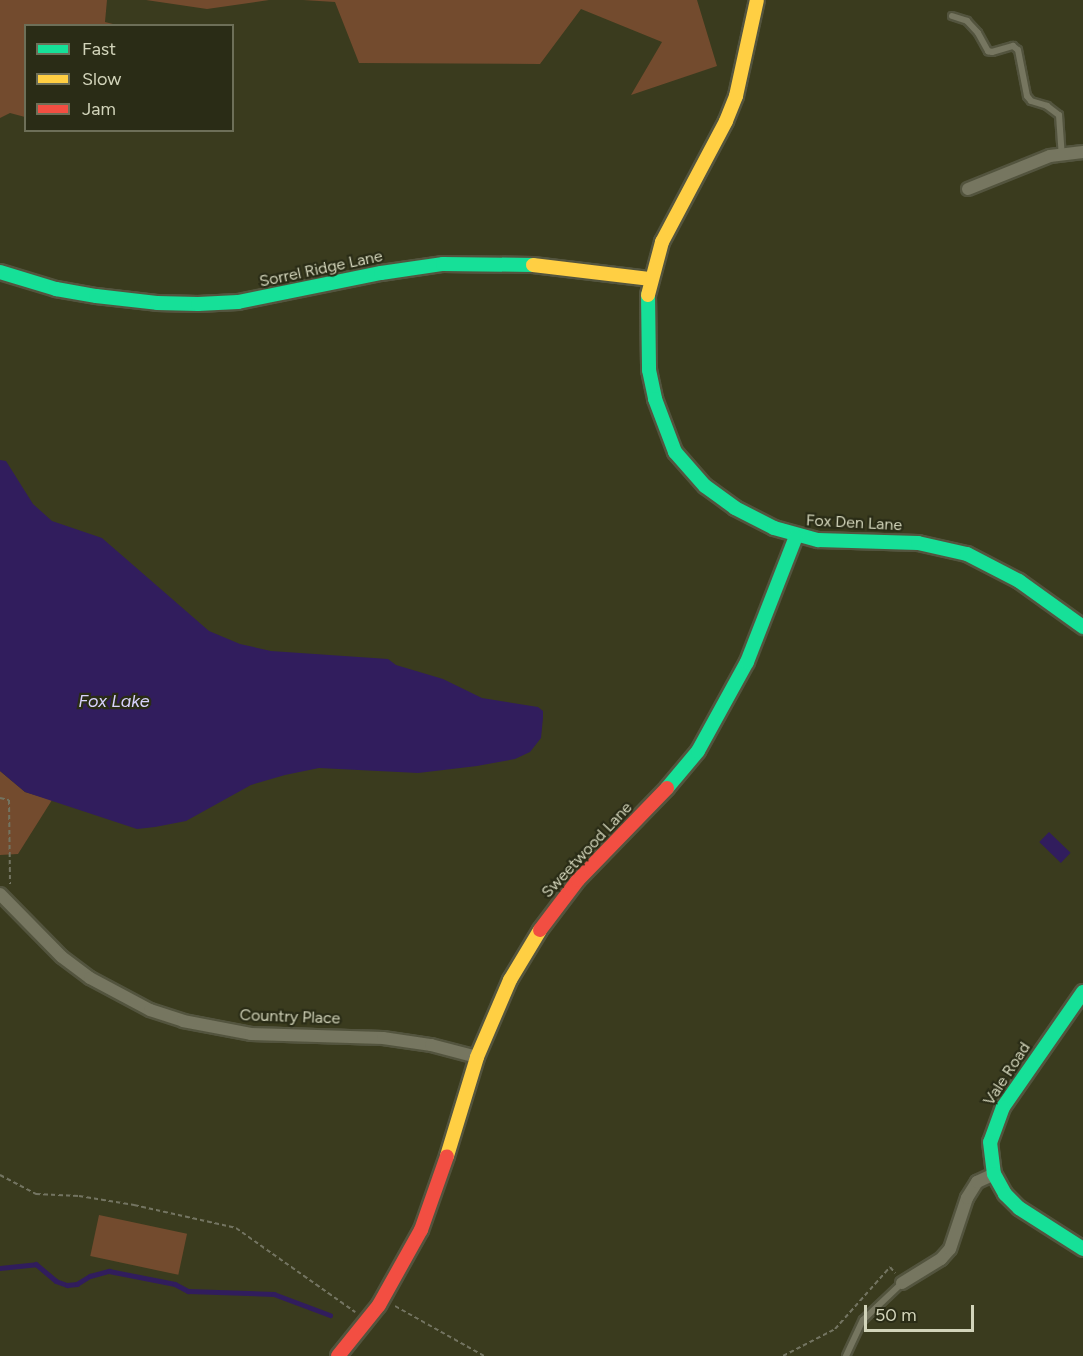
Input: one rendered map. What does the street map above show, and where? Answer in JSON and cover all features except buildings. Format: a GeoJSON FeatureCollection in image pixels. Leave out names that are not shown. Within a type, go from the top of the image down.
{"type":"FeatureCollection","features":[{"type":"Feature","properties":{"kind":"street","name":"Fox Den Lane"},"geometry":{"type":"LineString","coordinates":[[757,0],[736,96],[726,121],[662,242],[651,279],[647,305],[649,370],[655,399],[675,452],[692,474],[735,508],[796,536],[818,540],[918,543],[967,554],[1019,581],[1083,627]]}},
{"type":"Feature","properties":{"kind":"street"},"geometry":{"type":"LineString","coordinates":[[968,189],[1050,156],[1083,153]]}},
{"type":"Feature","properties":{"kind":"street","name":"Sorrel Ridge Lane"},"geometry":{"type":"LineString","coordinates":[[0,272],[56,289],[96,296],[157,303],[198,304],[248,301],[381,273],[443,264],[507,263],[560,267],[651,279]]}},
{"type":"Feature","properties":{"kind":"street","name":"Sweetwood Lane"},"geometry":{"type":"LineString","coordinates":[[338,1356],[383,1298],[421,1230],[435,1194],[477,1057],[510,980],[549,916],[603,852],[666,790],[698,751],[747,662],[796,536]]}},
{"type":"Feature","properties":{"kind":"street","name":"Country Place"},"geometry":{"type":"LineString","coordinates":[[0,894],[62,957],[90,978],[140,1005],[183,1021],[251,1034],[383,1038],[431,1045],[477,1057]]}},
{"type":"Feature","properties":{"kind":"street","name":"Vale Road"},"geometry":{"type":"LineString","coordinates":[[1083,992],[1003,1107],[990,1142],[994,1174],[1005,1194],[1019,1208],[1083,1249]]}},
{"type":"Feature","properties":{"kind":"street"},"geometry":{"type":"LineString","coordinates":[[902,1283],[941,1259],[950,1249],[967,1198],[977,1182],[994,1174]]}},
{"type":"Feature","properties":{"kind":"lane"},"geometry":{"type":"LineString","coordinates":[[952,16],[967,21],[978,33],[988,51],[1012,46],[1018,50],[1027,96],[1031,101],[1047,106],[1059,115],[1062,155]]}},
{"type":"Feature","properties":{"kind":"lane"},"geometry":{"type":"LineString","coordinates":[[846,1356],[863,1320],[902,1283]]}},
{"type":"Feature","properties":{"kind":"path"},"geometry":{"type":"LineString","coordinates":[[0,798],[9,800],[10,905]]}},
{"type":"Feature","properties":{"kind":"path"},"geometry":{"type":"LineString","coordinates":[[0,1175],[36,1194],[79,1197],[134,1205],[236,1228],[367,1321]]}},
{"type":"Feature","properties":{"kind":"path"},"geometry":{"type":"LineString","coordinates":[[783,1356],[835,1329],[890,1267],[902,1283]]}},
{"type":"Feature","properties":{"kind":"path"},"geometry":{"type":"LineString","coordinates":[[383,1298],[484,1356]]}},
{"type":"Feature","properties":{"kind":"shaded area"},"geometry":{"type":"Polygon","coordinates":[[[0,0],[107,0],[105,22],[113,24],[24,24],[24,117],[10,113],[0,118],[0,0]]]}},
{"type":"Feature","properties":{"kind":"shaded area"},"geometry":{"type":"Polygon","coordinates":[[[146,0],[269,0],[207,9],[146,0]]]}},
{"type":"Feature","properties":{"kind":"shaded area"},"geometry":{"type":"Polygon","coordinates":[[[303,0],[697,0],[717,66],[631,95],[662,42],[581,9],[540,64],[359,63],[335,2],[303,0]]]}},
{"type":"Feature","properties":{"kind":"shaded area"},"geometry":{"type":"Polygon","coordinates":[[[0,771],[25,792],[52,800],[18,854],[0,855],[0,771]]]}},
{"type":"Feature","properties":{"kind":"shaded area"},"geometry":{"type":"Polygon","coordinates":[[[99,1215],[187,1234],[178,1275],[90,1256],[99,1215]]]}},
{"type":"Feature","properties":{"kind":"water","name":"Fox Lake"},"geometry":{"type":"Polygon","coordinates":[[[0,460],[6,461],[33,504],[52,521],[102,538],[209,631],[240,644],[271,651],[388,659],[396,665],[443,679],[482,698],[538,707],[543,711],[541,738],[530,752],[515,759],[477,766],[418,773],[319,768],[285,775],[251,785],[186,821],[137,829],[25,792],[0,771],[0,460]]]}},
{"type":"Feature","properties":{"kind":"water"},"geometry":{"type":"Polygon","coordinates":[[[1049,832],[1071,853],[1061,863],[1039,842],[1049,832]]]}},
{"type":"Feature","properties":{"kind":"waterway"},"geometry":{"type":"LineString","coordinates":[[0,1268],[36,1264],[56,1281],[67,1285],[77,1284],[90,1276],[109,1271],[175,1284],[188,1291],[274,1294],[330,1315]]}},
{"type":"Feature","properties":{"kind":"traffic: fast"},"geometry":{"type":"LineString","coordinates":[[0,272],[56,289],[96,296],[157,303],[198,304],[238,302],[381,273],[443,264],[533,265]]}},
{"type":"Feature","properties":{"kind":"traffic: fast"},"geometry":{"type":"LineString","coordinates":[[648,295],[649,370],[655,399],[675,452],[705,486],[735,508],[774,528],[818,540],[918,543],[967,554],[1019,581],[1083,627]]}},
{"type":"Feature","properties":{"kind":"traffic: fast"},"geometry":{"type":"LineString","coordinates":[[667,788],[698,751],[747,662],[796,536]]}},
{"type":"Feature","properties":{"kind":"traffic: fast"},"geometry":{"type":"LineString","coordinates":[[1083,992],[1003,1107],[990,1142],[994,1174],[1005,1194],[1019,1208],[1083,1249]]}},
{"type":"Feature","properties":{"kind":"traffic: slow"},"geometry":{"type":"LineString","coordinates":[[648,295],[662,242],[726,121],[736,96],[757,0]]}},
{"type":"Feature","properties":{"kind":"traffic: slow"},"geometry":{"type":"LineString","coordinates":[[533,265],[651,279]]}},
{"type":"Feature","properties":{"kind":"traffic: slow"},"geometry":{"type":"LineString","coordinates":[[447,1156],[477,1057],[510,980],[540,930]]}},
{"type":"Feature","properties":{"kind":"traffic: jam"},"geometry":{"type":"LineString","coordinates":[[540,930],[578,880],[667,788]]}},
{"type":"Feature","properties":{"kind":"traffic: jam"},"geometry":{"type":"LineString","coordinates":[[338,1356],[379,1305],[421,1230],[447,1156]]}}]}
